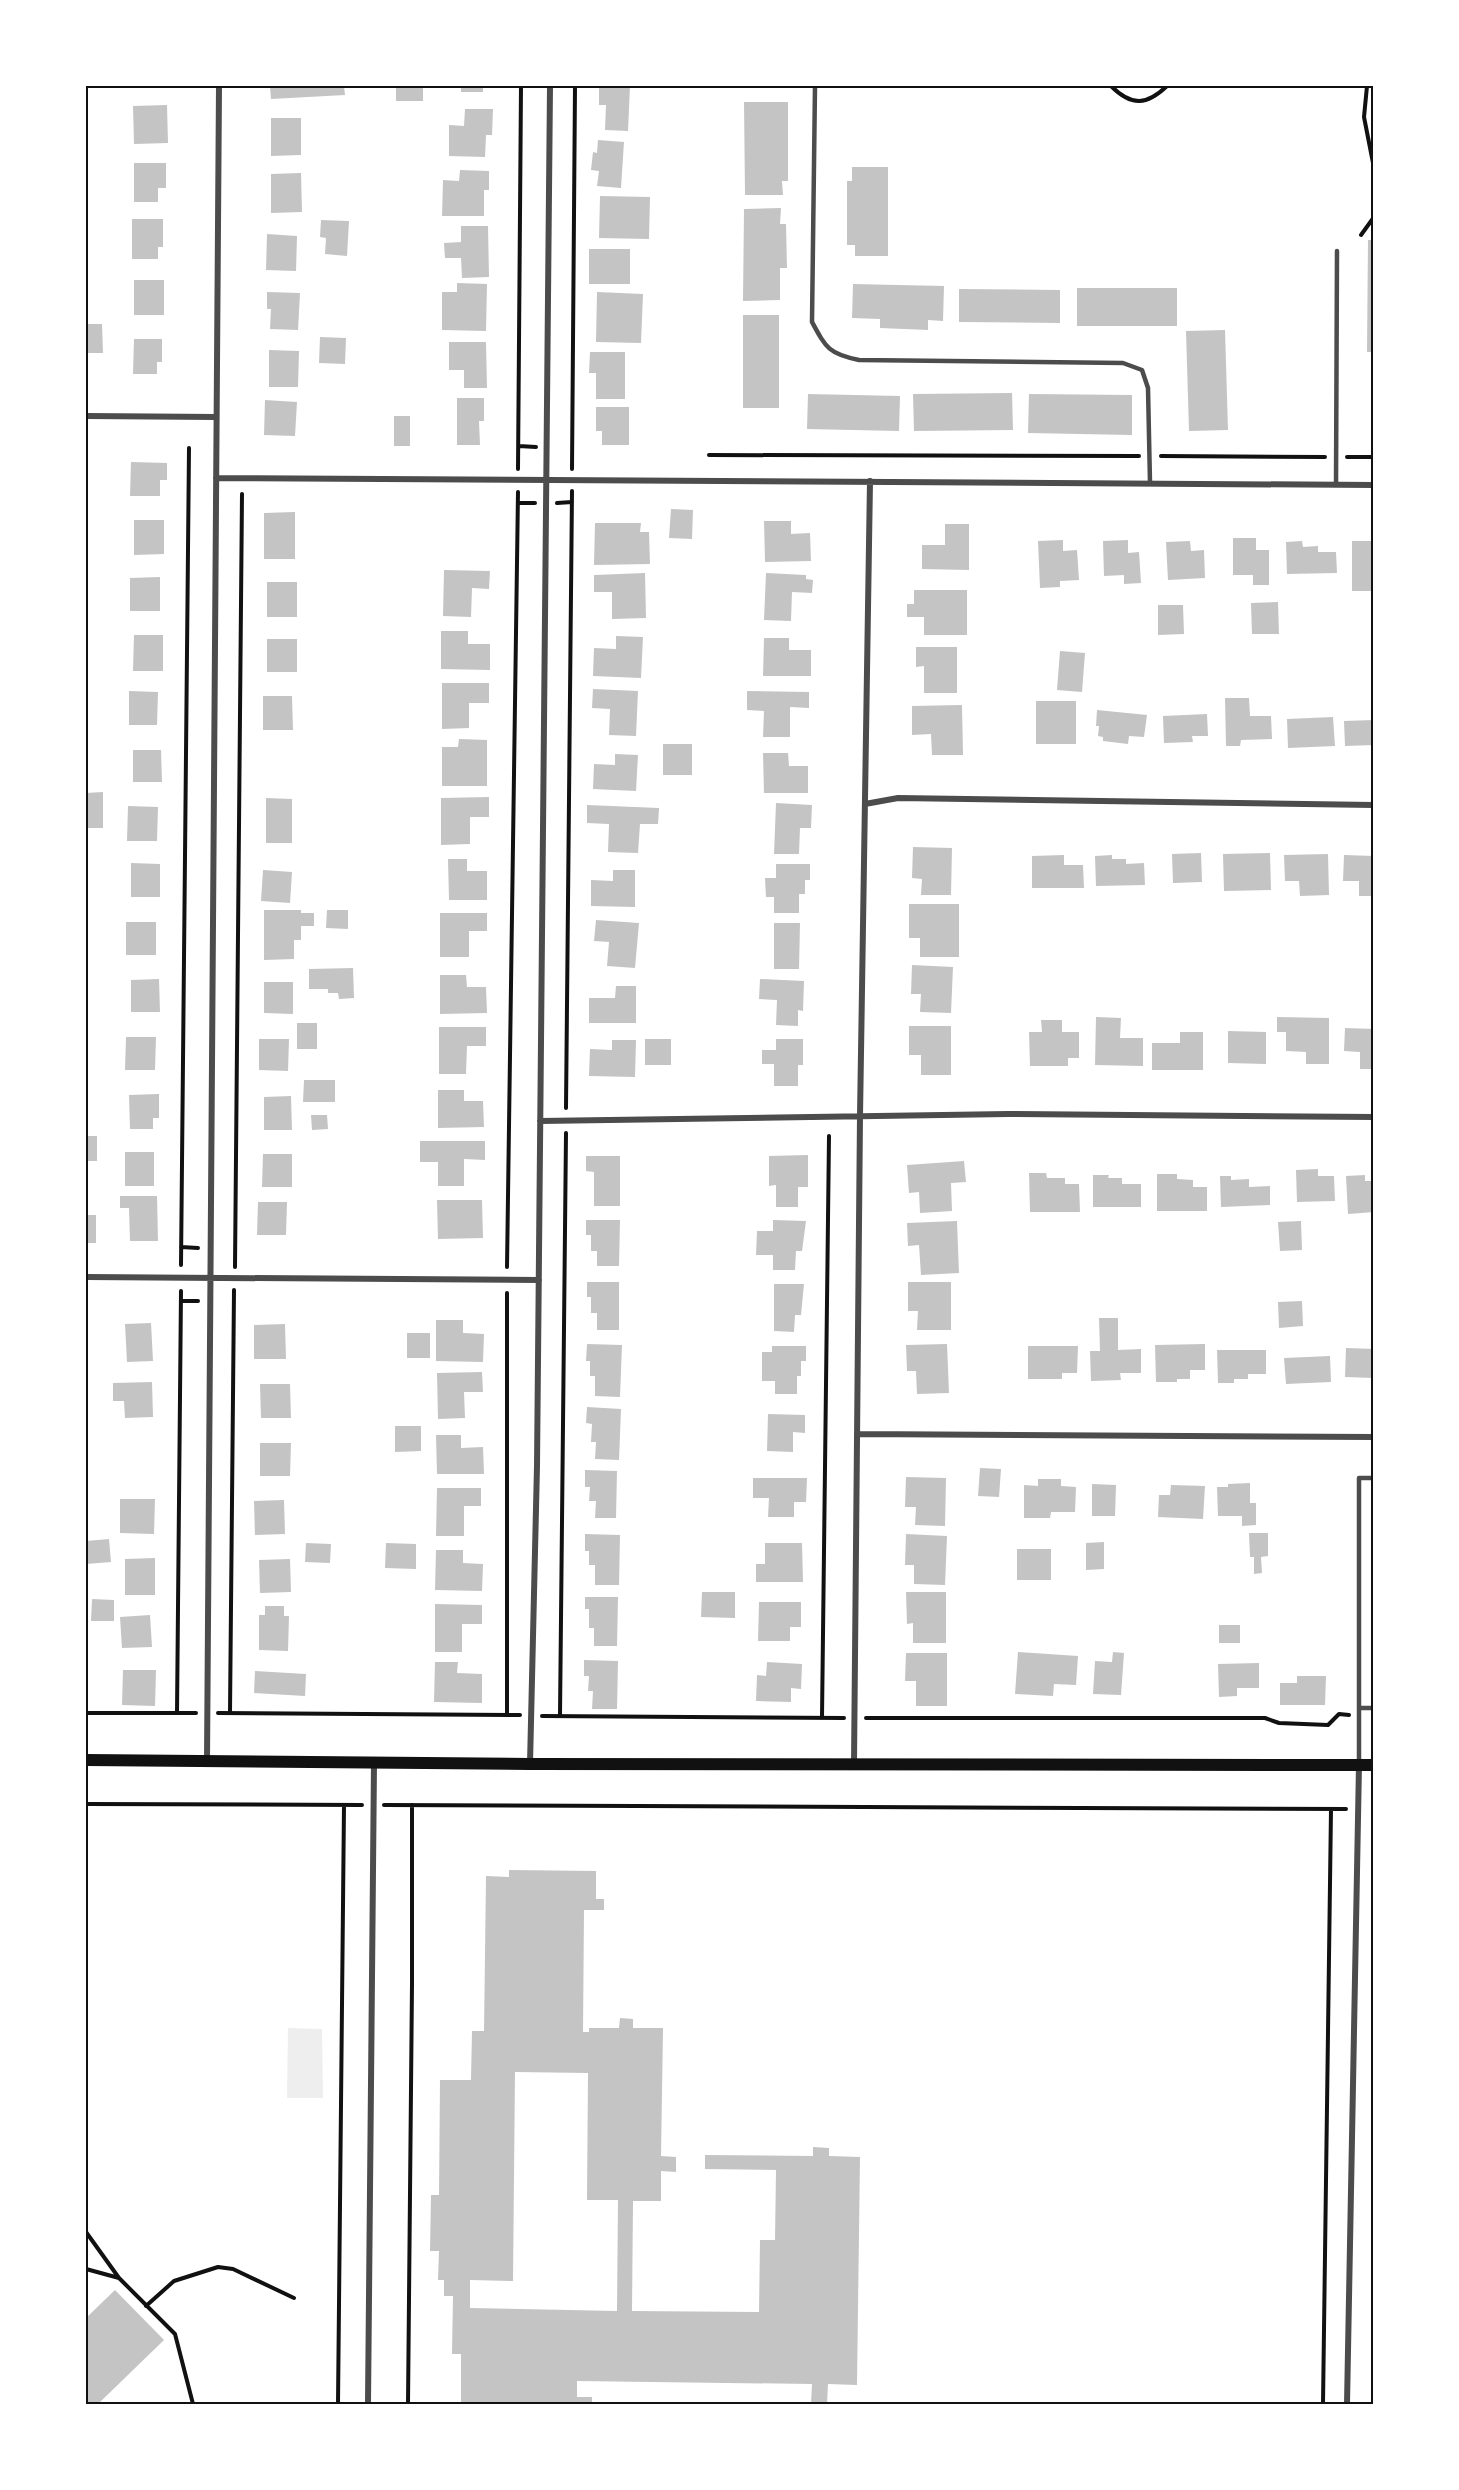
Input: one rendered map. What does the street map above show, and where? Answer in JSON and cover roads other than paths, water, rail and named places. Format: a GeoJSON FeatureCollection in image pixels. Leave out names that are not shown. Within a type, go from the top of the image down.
{"type":"FeatureCollection","features":[{"type":"Feature","properties":{"kind":"main road"},"geometry":{"type":"LineString","coordinates":[[86,1760],[530,1764],[1374,1765]]}},
{"type":"Feature","properties":{"kind":"street"},"geometry":{"type":"LineString","coordinates":[[207,1761],[219,86]]}},
{"type":"Feature","properties":{"kind":"street"},"geometry":{"type":"LineString","coordinates":[[530,1764],[537,1466],[550,86]]}},
{"type":"Feature","properties":{"kind":"street"},"geometry":{"type":"LineString","coordinates":[[86,416],[216,417]]}},
{"type":"Feature","properties":{"kind":"street"},"geometry":{"type":"LineString","coordinates":[[216,478],[1374,485]]}},
{"type":"Feature","properties":{"kind":"street"},"geometry":{"type":"LineString","coordinates":[[854,1764],[860,1116],[870,481]]}},
{"type":"Feature","properties":{"kind":"street"},"geometry":{"type":"LineString","coordinates":[[865,804],[898,798],[1374,805]]}},
{"type":"Feature","properties":{"kind":"street"},"geometry":{"type":"LineString","coordinates":[[540,1120],[1008,1114],[1374,1117]]}},
{"type":"Feature","properties":{"kind":"street"},"geometry":{"type":"LineString","coordinates":[[86,1277],[538,1280]]}},
{"type":"Feature","properties":{"kind":"street"},"geometry":{"type":"LineString","coordinates":[[857,1434],[1374,1437]]}},
{"type":"Feature","properties":{"kind":"street"},"geometry":{"type":"LineString","coordinates":[[368,2404],[374,1762]]}},
{"type":"Feature","properties":{"kind":"street"},"geometry":{"type":"LineString","coordinates":[[1347,2404],[1359,1765]]}},
{"type":"Feature","properties":{"kind":"lane"},"geometry":{"type":"LineString","coordinates":[[815,86],[812,321],[824,344],[837,355],[859,360],[1123,363],[1142,370],[1148,388],[1150,483]]}},
{"type":"Feature","properties":{"kind":"lane"},"geometry":{"type":"LineString","coordinates":[[1336,485],[1337,251]]}},
{"type":"Feature","properties":{"kind":"lane"},"geometry":{"type":"LineString","coordinates":[[1359,1765],[1359,1478],[1374,1478]]}},
{"type":"Feature","properties":{"kind":"lane"},"geometry":{"type":"LineString","coordinates":[[1360,1708],[1374,1708]]}}]}
